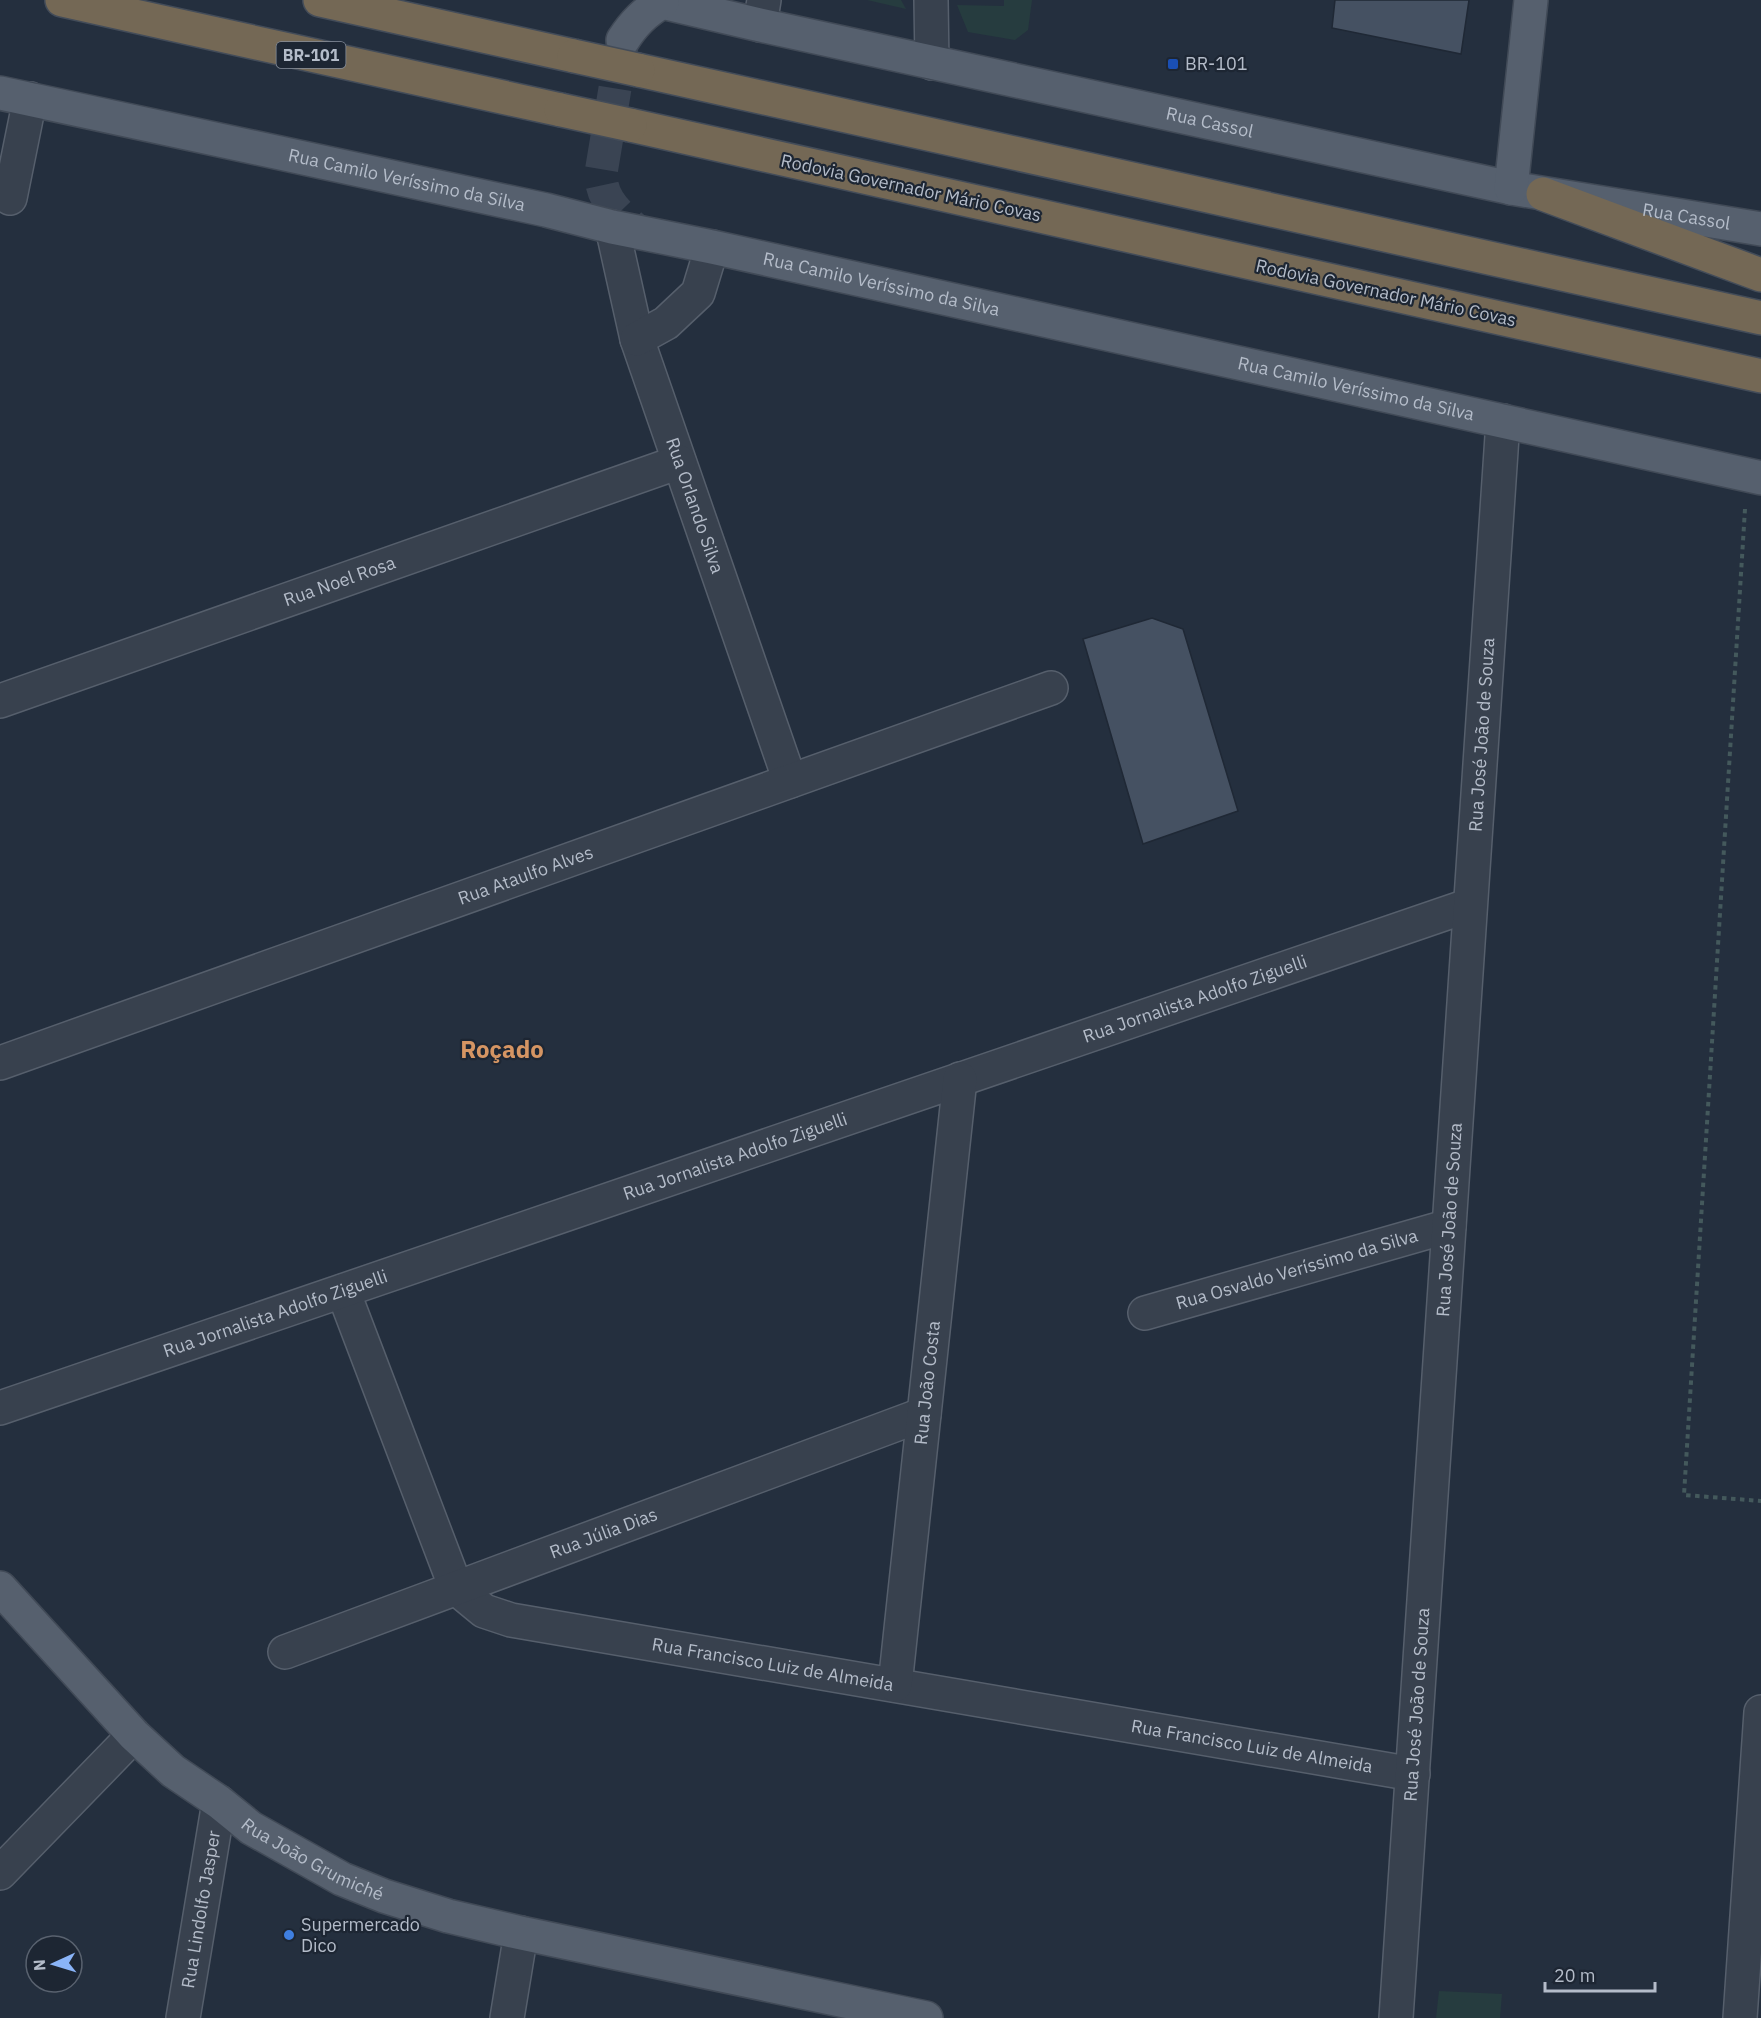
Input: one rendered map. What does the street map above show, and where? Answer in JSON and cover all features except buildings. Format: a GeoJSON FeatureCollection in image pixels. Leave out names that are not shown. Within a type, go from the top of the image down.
{"type":"FeatureCollection","features":[{"type":"Feature","properties":{"kind":"highway","name":"Rodovia Governador Mário Covas"},"geometry":{"type":"LineString","coordinates":[[62,0],[1761,376]]}},
{"type":"Feature","properties":{"kind":"highway"},"geometry":{"type":"LineString","coordinates":[[320,0],[1761,318]]}},
{"type":"Feature","properties":{"kind":"highway"},"geometry":{"type":"LineString","coordinates":[[1543,194],[1761,275]]}},
{"type":"Feature","properties":{"kind":"main road"},"geometry":{"type":"LineString","coordinates":[[1511,188],[1531,0]]}},
{"type":"Feature","properties":{"kind":"main road","name":"Rua Cassol"},"geometry":{"type":"LineString","coordinates":[[623,40],[633,24],[658,1],[762,12],[932,63],[1511,188],[1761,229]]}},
{"type":"Feature","properties":{"kind":"main road","name":"Rua Camilo Veríssimo da Silva"},"geometry":{"type":"LineString","coordinates":[[15,96],[546,210],[612,227],[712,247],[1754,477]]}},
{"type":"Feature","properties":{"kind":"main road","name":"Rua João Grumiché"},"geometry":{"type":"LineString","coordinates":[[0,1588],[134,1736],[173,1771],[219,1802],[251,1828],[342,1879],[395,1900],[448,1916],[926,2018]]}},
{"type":"Feature","properties":{"kind":"street"},"geometry":{"type":"LineString","coordinates":[[931,0],[932,63]]}},
{"type":"Feature","properties":{"kind":"street"},"geometry":{"type":"LineString","coordinates":[[10,198],[15,96]]}},
{"type":"Feature","properties":{"kind":"street","name":"Rua Orlando Silva"},"geometry":{"type":"LineString","coordinates":[[612,227],[637,339],[790,781]]}},
{"type":"Feature","properties":{"kind":"street"},"geometry":{"type":"LineString","coordinates":[[637,339],[666,323],[698,293],[712,247]]}},
{"type":"Feature","properties":{"kind":"street","name":"Rua José João de Souza"},"geometry":{"type":"LineString","coordinates":[[1396,2018],[1503,422]]}},
{"type":"Feature","properties":{"kind":"street","name":"Rua Noel Rosa"},"geometry":{"type":"LineString","coordinates":[[0,701],[679,462]]}},
{"type":"Feature","properties":{"kind":"street","name":"Rua Ataulfo Alves"},"geometry":{"type":"LineString","coordinates":[[0,1063],[1051,688]]}},
{"type":"Feature","properties":{"kind":"street","name":"Rua Jornalista Adolfo Ziguelli"},"geometry":{"type":"LineString","coordinates":[[0,1408],[1470,905]]}},
{"type":"Feature","properties":{"kind":"street","name":"Rua João Costa"},"geometry":{"type":"LineString","coordinates":[[895,1686],[960,1079]]}},
{"type":"Feature","properties":{"kind":"street","name":"Rua Osvaldo Veríssimo da Silva"},"geometry":{"type":"LineString","coordinates":[[1145,1313],[1449,1226]]}},
{"type":"Feature","properties":{"kind":"street","name":"Rua Francisco Luiz de Almeida"},"geometry":{"type":"LineString","coordinates":[[343,1291],[456,1588],[484,1611],[511,1620],[1413,1774]]}},
{"type":"Feature","properties":{"kind":"street","name":"Rua Júlia Dias"},"geometry":{"type":"LineString","coordinates":[[285,1652],[924,1413]]}},
{"type":"Feature","properties":{"kind":"street"},"geometry":{"type":"LineString","coordinates":[[1740,2018],[1761,1712]]}},
{"type":"Feature","properties":{"kind":"street"},"geometry":{"type":"LineString","coordinates":[[0,1872],[134,1736]]}},
{"type":"Feature","properties":{"kind":"street","name":"Rua Lindolfo Jasper"},"geometry":{"type":"LineString","coordinates":[[183,2018],[219,1802]]}},
{"type":"Feature","properties":{"kind":"street"},"geometry":{"type":"LineString","coordinates":[[507,2018],[521,1933]]}},
{"type":"Feature","properties":{"kind":"path"},"geometry":{"type":"LineString","coordinates":[[1754,477],[1684,1494],[1761,1501]]}},
{"type":"Feature","properties":{"kind":"green space"},"geometry":{"type":"Polygon","coordinates":[[[867,0],[901,0],[906,9],[867,0]]]}},
{"type":"Feature","properties":{"kind":"green space"},"geometry":{"type":"Polygon","coordinates":[[[1004,0],[1032,0],[1028,30],[1015,40],[968,32],[957,5],[1004,6],[1004,0]]]}},
{"type":"Feature","properties":{"kind":"green space"},"geometry":{"type":"Polygon","coordinates":[[[1439,1991],[1502,1994],[1500,2018],[1436,2018],[1439,1991]]]}},
{"type":"Feature","properties":{"kind":"tunnel"},"geometry":{"type":"LineString","coordinates":[[623,40],[601,173],[604,192],[612,206],[638,232]]}},
{"type":"Feature","properties":{"kind":"place","name":"BR-101"},"geometry":{"type":"Point","coordinates":[1173,64]}},
{"type":"Feature","properties":{"kind":"place","name":"Supermercado Dico"},"geometry":{"type":"Point","coordinates":[289,1935]}},
{"type":"Feature","properties":{"kind":"district","name":"Roçado"},"geometry":{"type":"Point","coordinates":[502,1050]}}]}
